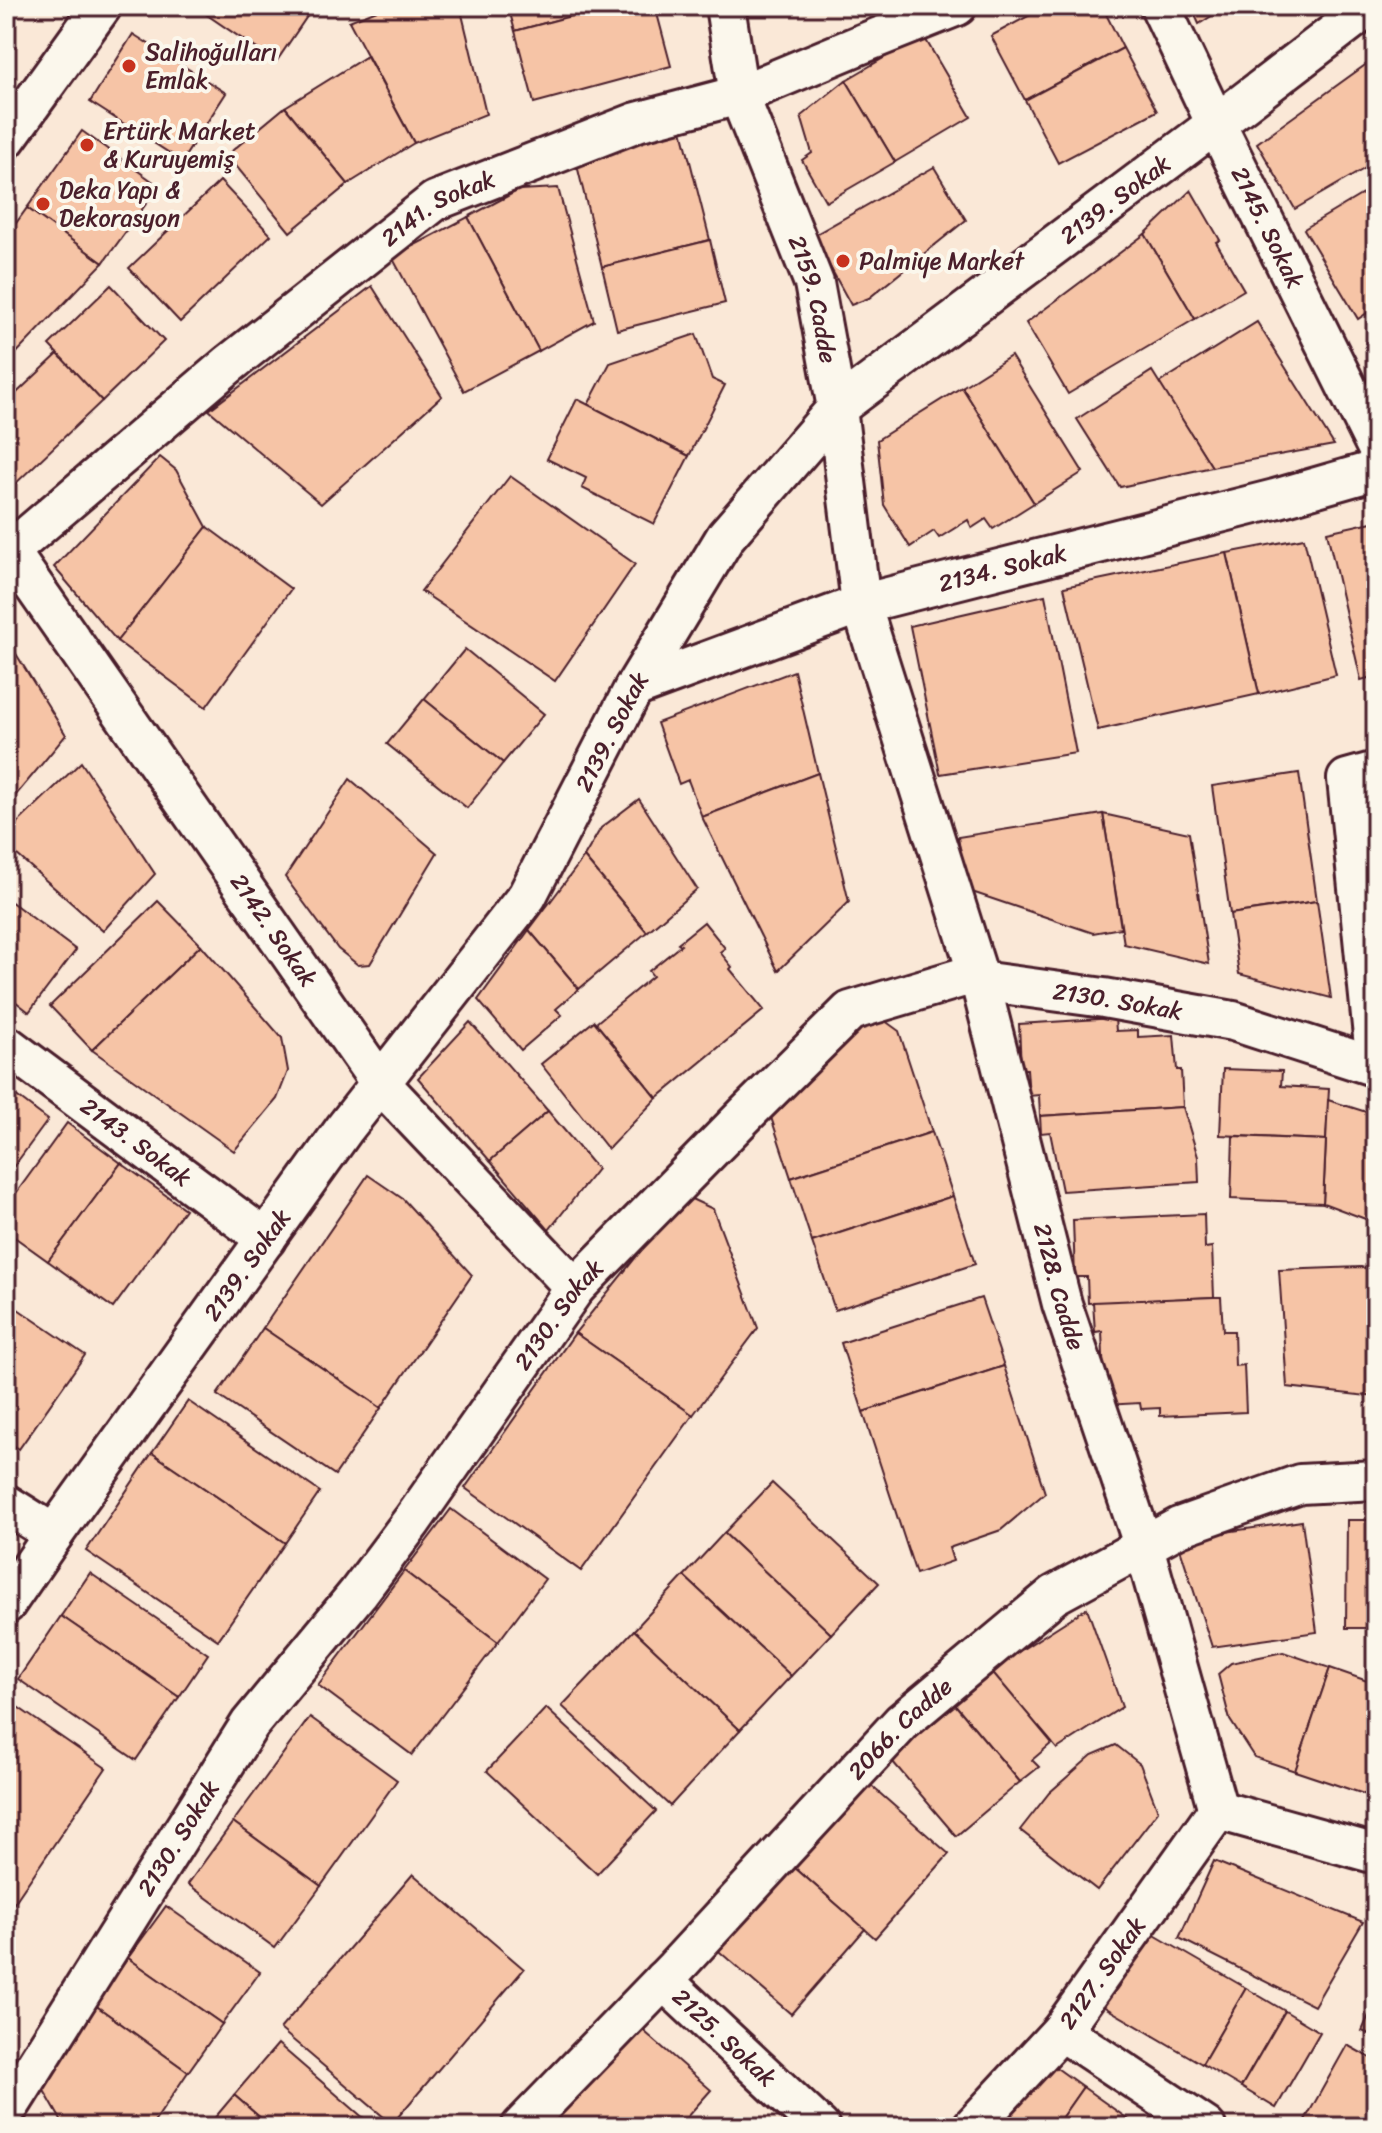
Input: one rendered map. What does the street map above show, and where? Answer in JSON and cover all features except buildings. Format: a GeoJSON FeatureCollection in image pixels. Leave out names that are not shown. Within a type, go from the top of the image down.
{"type":"FeatureCollection","features":[{"type":"Feature","properties":{"kind":"street"},"geometry":{"type":"LineString","coordinates":[[6,139],[102,6]]}},
{"type":"Feature","properties":{"kind":"street","name":"2159. Cadde"},"geometry":{"type":"LineString","coordinates":[[725,6],[739,95],[814,283],[837,408],[861,604]]}},
{"type":"Feature","properties":{"kind":"street","name":"2141. Sokak"},"geometry":{"type":"LineString","coordinates":[[7,552],[228,365],[435,201],[637,122],[739,95],[957,6]]}},
{"type":"Feature","properties":{"kind":"street","name":"2145. Sokak"},"geometry":{"type":"LineString","coordinates":[[1160,6],[1376,446]]}},
{"type":"Feature","properties":{"kind":"street","name":"2139. Sokak"},"geometry":{"type":"LineString","coordinates":[[6,1604],[345,1128],[527,896],[634,688],[726,536],[837,408],[1370,6]]}},
{"type":"Feature","properties":{"kind":"street","name":"2134. Sokak"},"geometry":{"type":"LineString","coordinates":[[634,688],[861,604],[1275,499],[1376,470]]}},
{"type":"Feature","properties":{"kind":"street","name":"2142. Sokak"},"geometry":{"type":"LineString","coordinates":[[7,552],[380,1083],[575,1288]]}},
{"type":"Feature","properties":{"kind":"street","name":"2128. Cadde"},"geometry":{"type":"LineString","coordinates":[[861,604],[980,981],[1062,1304],[1144,1547],[1218,1810]]}},
{"type":"Feature","properties":{"kind":"street"},"geometry":{"type":"LineString","coordinates":[[1376,771],[1347,779],[1376,1067]]}},
{"type":"Feature","properties":{"kind":"street","name":"2130. Sokak"},"geometry":{"type":"LineString","coordinates":[[15,2110],[250,1724],[358,1593],[412,1521],[575,1288],[850,1011],[964,977],[1233,1021],[1376,1067]]}},
{"type":"Feature","properties":{"kind":"street","name":"2143. Sokak"},"geometry":{"type":"LineString","coordinates":[[6,1045],[266,1239]]}},
{"type":"Feature","properties":{"kind":"street","name":"2066. Cadde"},"geometry":{"type":"LineString","coordinates":[[521,2127],[663,1980],[902,1722],[1054,1595],[1179,1527],[1300,1484],[1376,1480]]}},
{"type":"Feature","properties":{"kind":"street"},"geometry":{"type":"LineString","coordinates":[[6,1504],[54,1534]]}},
{"type":"Feature","properties":{"kind":"street"},"geometry":{"type":"LineString","coordinates":[[1218,1810],[1376,1854]]}},
{"type":"Feature","properties":{"kind":"street","name":"2127. Sokak"},"geometry":{"type":"LineString","coordinates":[[972,2127],[1061,2031],[1218,1810]]}},
{"type":"Feature","properties":{"kind":"street","name":"2125. Sokak"},"geometry":{"type":"LineString","coordinates":[[663,1980],[820,2127]]}},
{"type":"Feature","properties":{"kind":"street"},"geometry":{"type":"LineString","coordinates":[[1061,2031],[1206,2127]]}},
{"type":"Feature","properties":{"kind":"place","name":"Salihoğulları Emlak"},"geometry":{"type":"Point","coordinates":[129,66]}},
{"type":"Feature","properties":{"kind":"place","name":"Ertürk Market & Kuruyemiş"},"geometry":{"type":"Point","coordinates":[87,145]}},
{"type":"Feature","properties":{"kind":"place","name":"Deka Yapı & Dekorasyon"},"geometry":{"type":"Point","coordinates":[43,204]}},
{"type":"Feature","properties":{"kind":"place","name":"Palmiye Market"},"geometry":{"type":"Point","coordinates":[843,261]}}]}
